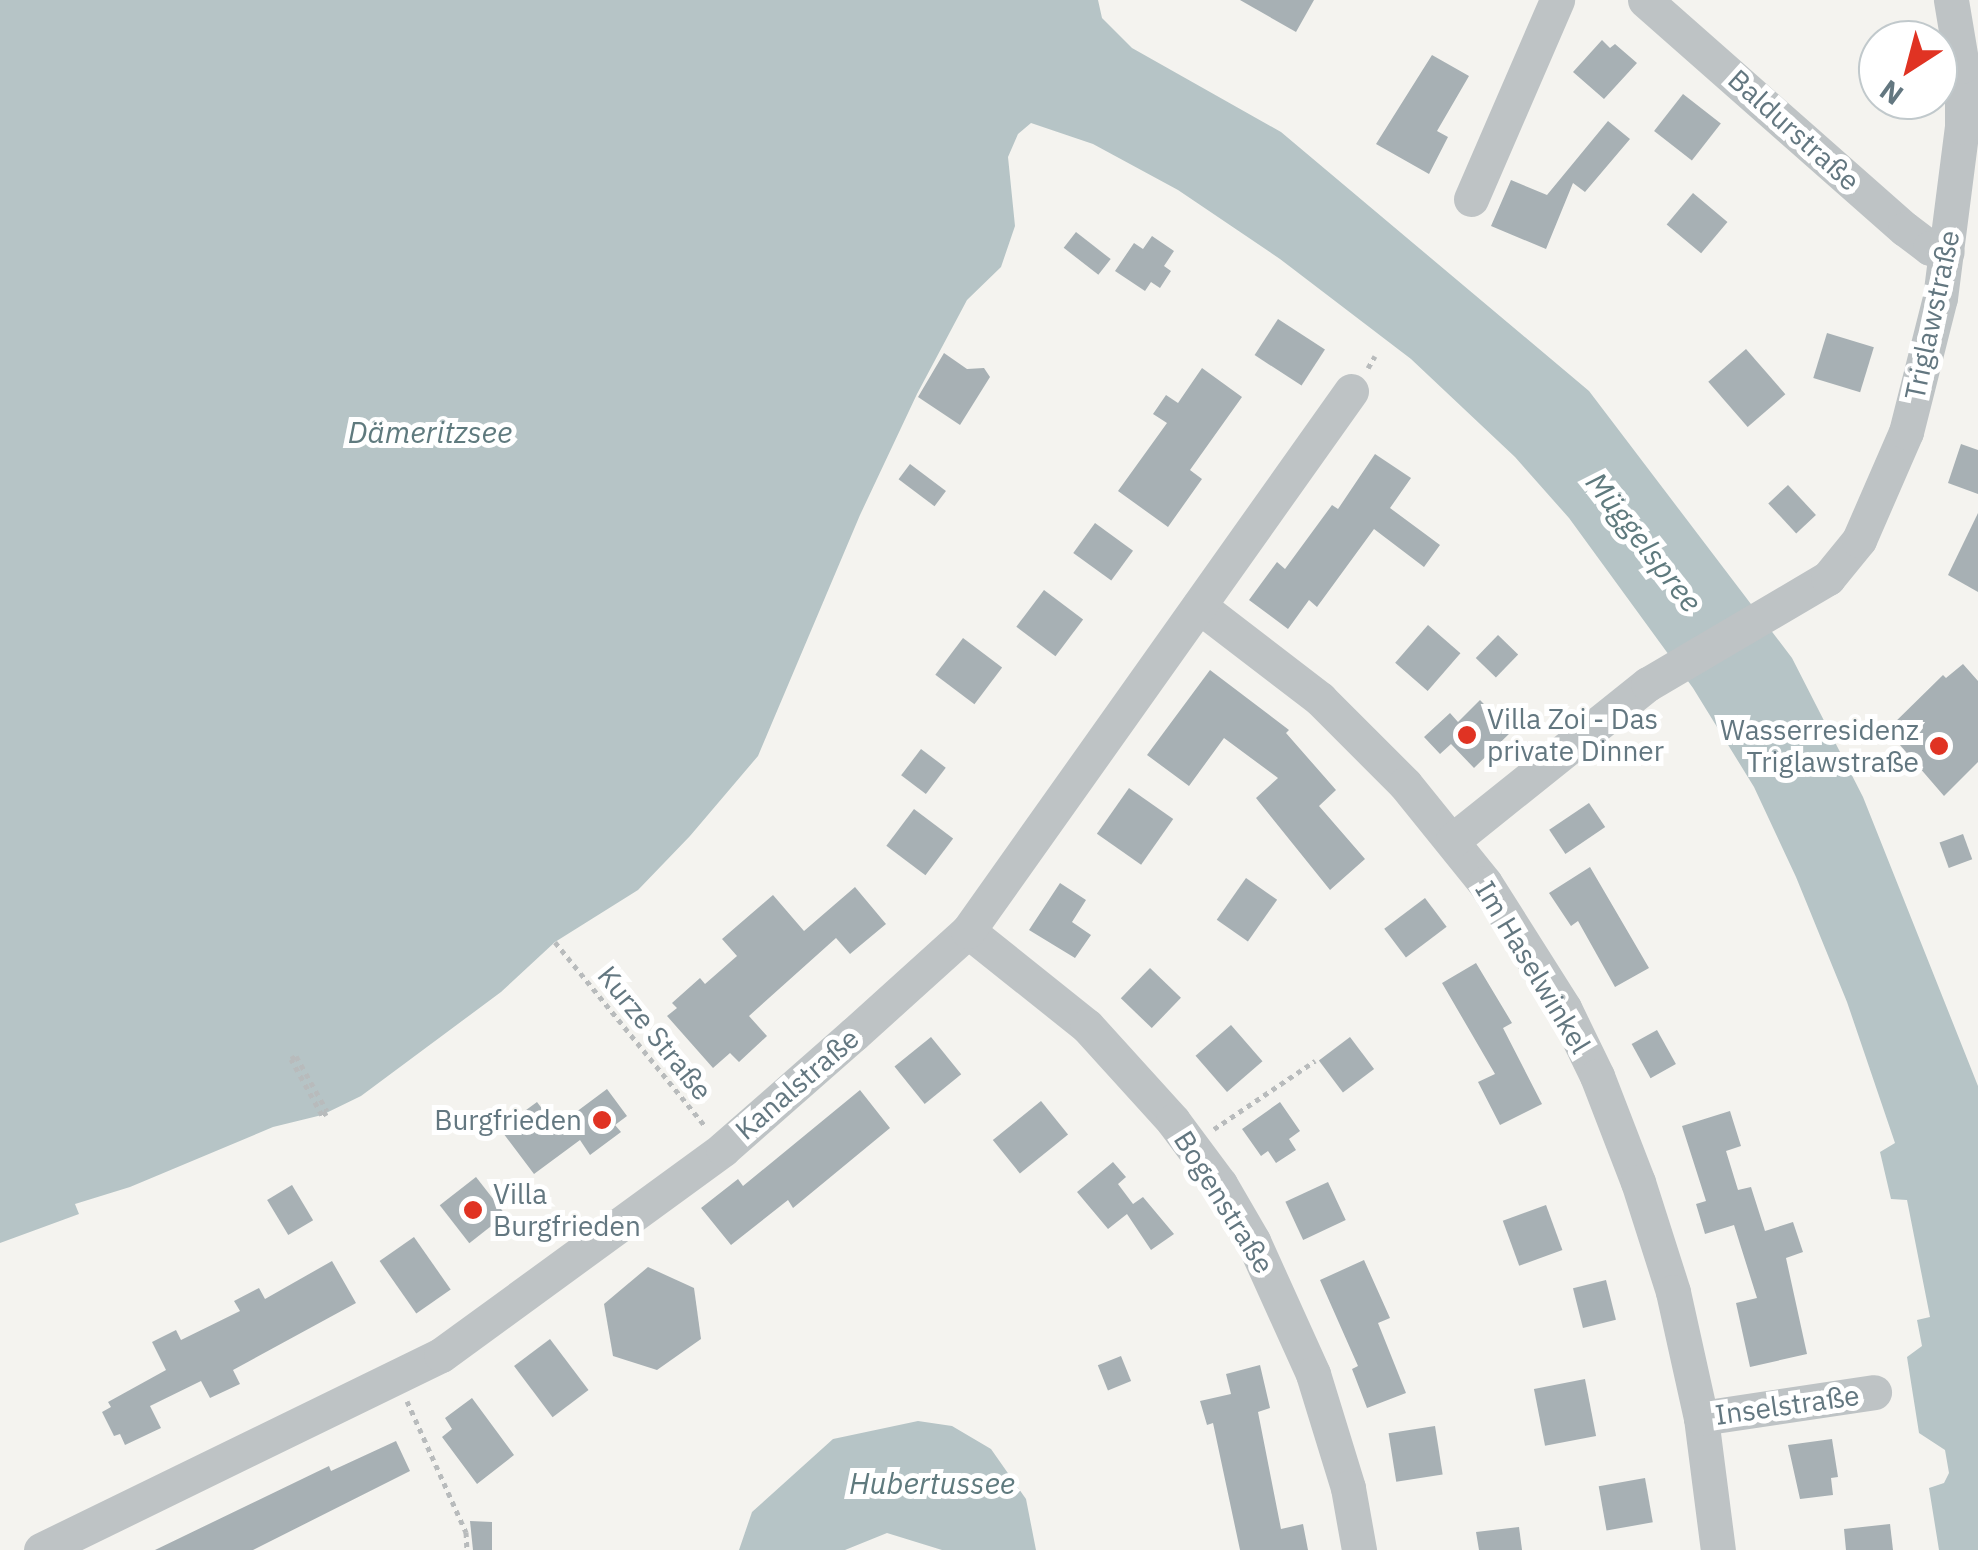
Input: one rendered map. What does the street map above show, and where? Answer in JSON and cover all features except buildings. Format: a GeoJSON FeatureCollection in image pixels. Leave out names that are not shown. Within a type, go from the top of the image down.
{"type":"FeatureCollection","features":[{"type":"Feature","properties":{"kind":"street"},"geometry":{"type":"LineString","coordinates":[[1471,199],[1556,0]]}},
{"type":"Feature","properties":{"kind":"street","name":"Baldurstraße"},"geometry":{"type":"LineString","coordinates":[[1645,0],[1905,228],[1930,248],[1947,252]]}},
{"type":"Feature","properties":{"kind":"street","name":"Triglawstraße"},"geometry":{"type":"LineString","coordinates":[[1453,840],[1648,684],[1839,569],[1888,482],[1916,397],[1947,252],[1960,166],[1963,86],[1951,0]]}},
{"type":"Feature","properties":{"kind":"street","name":"Kanalstraße"},"geometry":{"type":"LineString","coordinates":[[41,1550],[441,1355],[723,1149],[968,931],[1351,391]]}},
{"type":"Feature","properties":{"kind":"street","name":"Im Haselwinkel"},"geometry":{"type":"LineString","coordinates":[[1199,606],[1339,715],[1453,840],[1547,979],[1597,1076],[1638,1182],[1672,1292],[1701,1418],[1718,1550]]}},
{"type":"Feature","properties":{"kind":"street","name":"Bogenstraße"},"geometry":{"type":"LineString","coordinates":[[968,931],[1087,1026],[1191,1145],[1254,1241],[1300,1343],[1339,1455],[1360,1550]]}},
{"type":"Feature","properties":{"kind":"street","name":"Inselstraße"},"geometry":{"type":"LineString","coordinates":[[1701,1418],[1874,1392]]}},
{"type":"Feature","properties":{"kind":"path","name":"Kurze Straße"},"geometry":{"type":"LineString","coordinates":[[555,942],[723,1149]]}},
{"type":"Feature","properties":{"kind":"path"},"geometry":{"type":"LineString","coordinates":[[296,1056],[327,1112],[322,1115],[290,1058],[296,1056]]}},
{"type":"Feature","properties":{"kind":"path"},"geometry":{"type":"LineString","coordinates":[[1191,1145],[1315,1062]]}},
{"type":"Feature","properties":{"kind":"path"},"geometry":{"type":"LineString","coordinates":[[397,1379],[466,1532],[466,1550]]}},
{"type":"Feature","properties":{"kind":"water","name":"Dämeritzsee"},"geometry":{"type":"Polygon","coordinates":[[[0,0],[1098,0],[1102,18],[1132,48],[1281,132],[1589,391],[1792,658],[1863,797],[1978,1086],[1978,1550],[1939,1550],[1929,1488],[1944,1483],[1949,1473],[1945,1450],[1919,1433],[1907,1357],[1922,1346],[1917,1320],[1930,1317],[1907,1200],[1891,1199],[1880,1152],[1895,1143],[1847,1002],[1796,877],[1754,787],[1693,688],[1569,518],[1515,457],[1411,359],[1280,259],[1178,190],[1093,144],[1031,123],[1018,134],[1008,157],[1015,226],[1001,267],[967,300],[917,394],[860,515],[758,756],[690,836],[638,890],[555,942],[501,992],[361,1096],[322,1115],[273,1127],[130,1187],[75,1204],[79,1214],[0,1243],[0,0]]]}},
{"type":"Feature","properties":{"kind":"water","name":"Hubertussee"},"geometry":{"type":"Polygon","coordinates":[[[918,1421],[952,1426],[991,1449],[1026,1499],[1036,1550],[942,1550],[887,1533],[845,1550],[739,1550],[752,1512],[833,1439],[918,1421]]]}},
{"type":"Feature","properties":{"kind":"place","name":"Villa Zoi - Das private Dinner"},"geometry":{"type":"Point","coordinates":[1467,735]}},
{"type":"Feature","properties":{"kind":"place","name":"Wasserresidenz Triglawstraße"},"geometry":{"type":"Point","coordinates":[1939,746]}},
{"type":"Feature","properties":{"kind":"place","name":"Burgfrieden"},"geometry":{"type":"Point","coordinates":[602,1120]}},
{"type":"Feature","properties":{"kind":"place","name":"Villa Burgfrieden"},"geometry":{"type":"Point","coordinates":[473,1210]}},
{"type":"Feature","properties":{"kind":"water label","name":"Müggelspree"},"geometry":{"type":"Point","coordinates":[1644,542]}}]}
